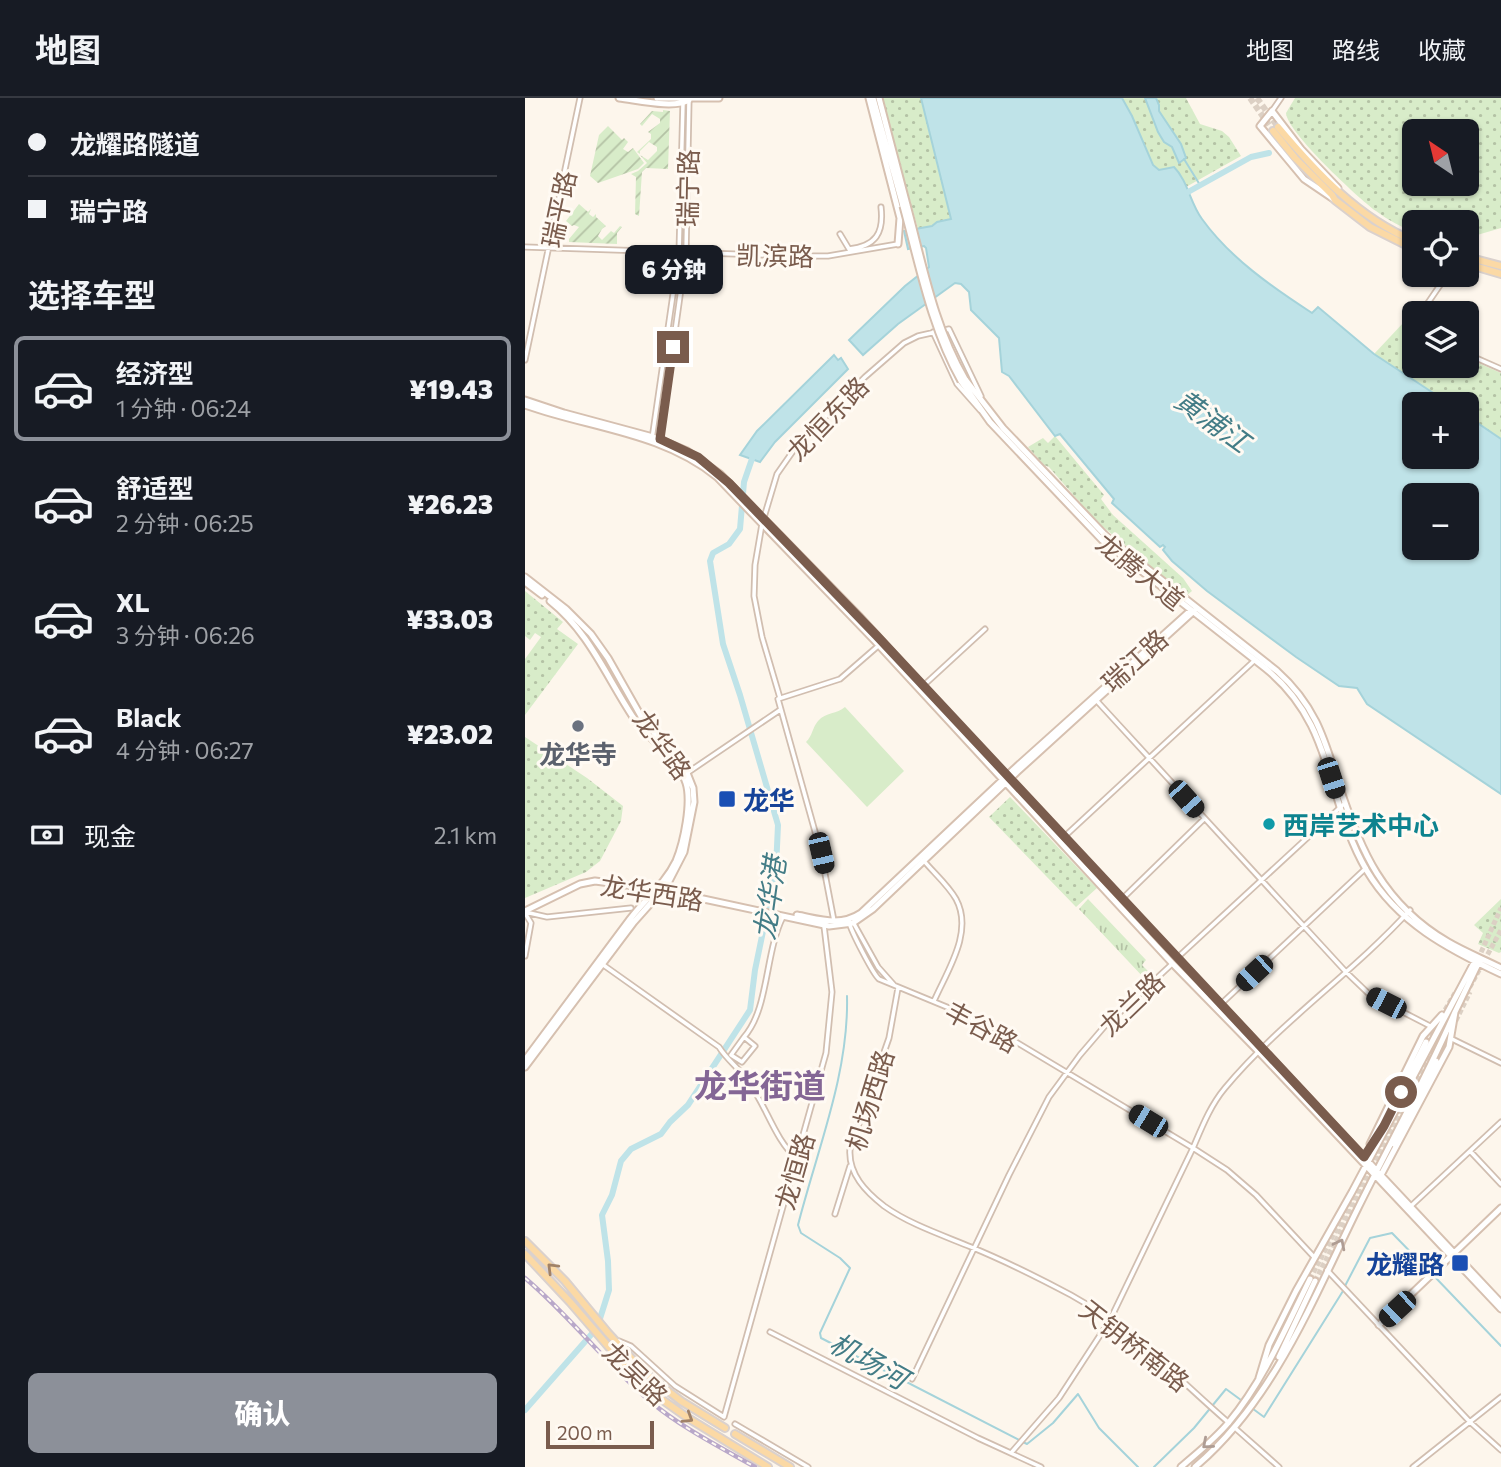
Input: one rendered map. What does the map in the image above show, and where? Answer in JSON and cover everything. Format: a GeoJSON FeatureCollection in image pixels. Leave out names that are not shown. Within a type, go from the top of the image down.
{"type":"FeatureCollection","features":[{"type":"Feature","properties":{"kind":"main road"},"geometry":{"type":"LineString","coordinates":[[619,98],[719,98]]}},
{"type":"Feature","properties":{"kind":"main road"},"geometry":{"type":"LineString","coordinates":[[657,98],[686,100]]}},
{"type":"Feature","properties":{"kind":"main road"},"geometry":{"type":"LineString","coordinates":[[871,98],[900,218],[898,244]]}},
{"type":"Feature","properties":{"kind":"main road","name":"龙腾大道"},"geometry":{"type":"LineString","coordinates":[[871,98],[890,149]]}},
{"type":"Feature","properties":{"kind":"main road","name":"龙腾大道"},"geometry":{"type":"LineString","coordinates":[[879,98],[932,312],[943,346],[963,380],[983,410],[1105,536],[1289,690],[1309,718],[1319,739],[1343,804],[1372,869],[1408,913]]}},
{"type":"Feature","properties":{"kind":"main road"},"geometry":{"type":"LineString","coordinates":[[1349,201],[1304,179],[1260,126],[1272,111],[1301,149],[1349,201],[1375,220],[1402,235]]}},
{"type":"Feature","properties":{"kind":"main road"},"geometry":{"type":"LineString","coordinates":[[1276,129],[1308,162],[1334,195],[1370,227],[1402,243]]}},
{"type":"Feature","properties":{"kind":"main road"},"geometry":{"type":"LineString","coordinates":[[1479,260],[1501,266]]}},
{"type":"Feature","properties":{"kind":"main road"},"geometry":{"type":"LineString","coordinates":[[1479,268],[1501,274]]}},
{"type":"Feature","properties":{"kind":"main road"},"geometry":{"type":"LineString","coordinates":[[525,402],[652,439],[698,457],[729,483],[753,512]]}},
{"type":"Feature","properties":{"kind":"main road"},"geometry":{"type":"LineString","coordinates":[[660,442],[696,461],[763,522],[1175,961],[1366,1161],[1380,1170],[1453,1255],[1501,1303]]}},
{"type":"Feature","properties":{"kind":"main road","name":"龙华路"},"geometry":{"type":"LineString","coordinates":[[525,579],[583,625],[608,658],[657,740],[687,772],[693,788],[692,816],[679,863],[525,1060]]}},
{"type":"Feature","properties":{"kind":"main road","name":"龙华路"},"geometry":{"type":"LineString","coordinates":[[525,579],[580,630],[639,724],[685,779],[688,800],[680,850],[659,890]]}},
{"type":"Feature","properties":{"kind":"main road","name":"龙腾大道"},"geometry":{"type":"LineString","coordinates":[[1193,610],[1277,671],[1300,695],[1314,715],[1324,737],[1353,842],[1383,894],[1437,935],[1501,974]]}},
{"type":"Feature","properties":{"kind":"main road","name":"瑞江路"},"geometry":{"type":"LineString","coordinates":[[850,921],[866,915],[1006,780],[1193,610]]}},
{"type":"Feature","properties":{"kind":"main road","name":"瑞江路"},"geometry":{"type":"LineString","coordinates":[[850,921],[870,906],[1193,610]]}},
{"type":"Feature","properties":{"kind":"main road"},"geometry":{"type":"LineString","coordinates":[[880,644],[923,686],[1006,780],[1064,837],[1175,961],[1221,1004],[1261,1050]]}},
{"type":"Feature","properties":{"kind":"main road","name":"龙华西路"},"geometry":{"type":"LineString","coordinates":[[525,912],[587,882],[613,882],[810,922],[850,921]]}},
{"type":"Feature","properties":{"kind":"main road","name":"龙华西路"},"geometry":{"type":"LineString","coordinates":[[780,914],[790,913],[823,923]]}},
{"type":"Feature","properties":{"kind":"main road"},"geometry":{"type":"LineString","coordinates":[[1373,1146],[1479,959]]}},
{"type":"Feature","properties":{"kind":"main road"},"geometry":{"type":"LineString","coordinates":[[1380,1170],[1479,959]]}},
{"type":"Feature","properties":{"kind":"main road","name":"龙腾大道"},"geometry":{"type":"LineString","coordinates":[[1479,959],[1501,968]]}},
{"type":"Feature","properties":{"kind":"main road","name":"龙华路"},"geometry":{"type":"LineString","coordinates":[[525,1067],[600,963]]}},
{"type":"Feature","properties":{"kind":"main road"},"geometry":{"type":"LineString","coordinates":[[1259,1378],[1269,1345],[1366,1161],[1412,1058],[1430,1026],[1455,999]]}},
{"type":"Feature","properties":{"kind":"main road"},"geometry":{"type":"LineString","coordinates":[[1380,1170],[1452,1039],[1455,1012]]}},
{"type":"Feature","properties":{"kind":"main road"},"geometry":{"type":"LineString","coordinates":[[1373,1146],[1426,1042]]}},
{"type":"Feature","properties":{"kind":"main road"},"geometry":{"type":"LineString","coordinates":[[1195,1467],[1235,1428],[1263,1391],[1287,1350],[1436,1062]]}},
{"type":"Feature","properties":{"kind":"main road"},"geometry":{"type":"LineString","coordinates":[[1380,1170],[1501,1309]]}},
{"type":"Feature","properties":{"kind":"main road"},"geometry":{"type":"LineString","coordinates":[[1379,1325],[1501,1208]]}},
{"type":"Feature","properties":{"kind":"main road","name":"龙吴路"},"geometry":{"type":"LineString","coordinates":[[525,1241],[565,1281],[610,1336],[645,1373],[669,1393],[725,1428]]}},
{"type":"Feature","properties":{"kind":"main road","name":"龙吴路"},"geometry":{"type":"LineString","coordinates":[[525,1254],[615,1356],[650,1391],[675,1410],[768,1467]]}},
{"type":"Feature","properties":{"kind":"main road"},"geometry":{"type":"LineString","coordinates":[[1181,1467],[1228,1423],[1244,1402],[1312,1280],[1263,1391]]}},
{"type":"Feature","properties":{"kind":"main road"},"geometry":{"type":"LineString","coordinates":[[735,1434],[789,1467]]}},
{"type":"Feature","properties":{"kind":"street","name":"瑞平路"},"geometry":{"type":"LineString","coordinates":[[525,360],[580,98]]}},
{"type":"Feature","properties":{"kind":"street"},"geometry":{"type":"LineString","coordinates":[[1272,111],[1282,98]]}},
{"type":"Feature","properties":{"kind":"street","name":"瑞宁路"},"geometry":{"type":"LineString","coordinates":[[652,439],[679,253],[686,100]]}},
{"type":"Feature","properties":{"kind":"street","name":"瑞宁路"},"geometry":{"type":"LineString","coordinates":[[660,442],[686,253],[686,100]]}},
{"type":"Feature","properties":{"kind":"street"},"geometry":{"type":"LineString","coordinates":[[840,234],[849,249],[870,242],[881,229],[881,207]]}},
{"type":"Feature","properties":{"kind":"street","name":"凯滨路"},"geometry":{"type":"LineString","coordinates":[[525,247],[828,256],[898,244]]}},
{"type":"Feature","properties":{"kind":"street"},"geometry":{"type":"LineString","coordinates":[[949,329],[983,410],[970,402],[957,384],[933,332],[949,329]]}},
{"type":"Feature","properties":{"kind":"street","name":"龙恒东路"},"geometry":{"type":"LineString","coordinates":[[779,699],[754,596],[755,565],[773,483],[791,452],[858,384],[904,343],[933,332]]}},
{"type":"Feature","properties":{"kind":"street"},"geometry":{"type":"LineString","coordinates":[[1479,359],[1501,369]]}},
{"type":"Feature","properties":{"kind":"street"},"geometry":{"type":"LineString","coordinates":[[923,686],[985,629]]}},
{"type":"Feature","properties":{"kind":"street"},"geometry":{"type":"LineString","coordinates":[[836,923],[821,853],[779,699],[840,679],[880,644]]}},
{"type":"Feature","properties":{"kind":"street"},"geometry":{"type":"LineString","coordinates":[[1064,837],[1255,660]]}},
{"type":"Feature","properties":{"kind":"street"},"geometry":{"type":"LineString","coordinates":[[1096,700],[1346,972],[1370,995],[1430,1026]]}},
{"type":"Feature","properties":{"kind":"street"},"geometry":{"type":"LineString","coordinates":[[687,772],[781,710]]}},
{"type":"Feature","properties":{"kind":"street","name":"龙兰路"},"geometry":{"type":"LineString","coordinates":[[912,1379],[1032,1127],[1066,1073],[1120,1010],[1343,804]]}},
{"type":"Feature","properties":{"kind":"street"},"geometry":{"type":"LineString","coordinates":[[1122,899],[1204,819]]}},
{"type":"Feature","properties":{"kind":"street"},"geometry":{"type":"LineString","coordinates":[[924,861],[955,898],[963,928],[934,1001]]}},
{"type":"Feature","properties":{"kind":"street"},"geometry":{"type":"LineString","coordinates":[[1221,1004],[1366,868]]}},
{"type":"Feature","properties":{"kind":"street"},"geometry":{"type":"LineString","coordinates":[[525,912],[547,917],[631,908]]}},
{"type":"Feature","properties":{"kind":"street"},"geometry":{"type":"LineString","coordinates":[[525,912],[531,923],[525,956]]}},
{"type":"Feature","properties":{"kind":"street"},"geometry":{"type":"LineString","coordinates":[[1011,1453],[1059,1398],[1109,1320],[1201,1126],[1225,1088],[1261,1050],[1408,913]]}},
{"type":"Feature","properties":{"kind":"street"},"geometry":{"type":"LineString","coordinates":[[744,1037],[755,1046],[742,1062],[731,1055],[744,1037],[756,1021],[780,914]]}},
{"type":"Feature","properties":{"kind":"street"},"geometry":{"type":"LineString","coordinates":[[850,921],[878,967],[897,987]]}},
{"type":"Feature","properties":{"kind":"street","name":"丰谷路"},"geometry":{"type":"LineString","coordinates":[[850,921],[872,973],[879,979],[996,1030],[1192,1148]]}},
{"type":"Feature","properties":{"kind":"street","name":"龙恒路"},"geometry":{"type":"LineString","coordinates":[[724,1416],[826,1052],[831,1019],[831,979],[823,923]]}},
{"type":"Feature","properties":{"kind":"street"},"geometry":{"type":"LineString","coordinates":[[600,963],[719,1047],[727,1060],[747,1079],[787,1149],[797,1159]]}},
{"type":"Feature","properties":{"kind":"street","name":"机场西路"},"geometry":{"type":"LineString","coordinates":[[897,987],[893,1023],[852,1143],[850,1164],[860,1182],[881,1204],[898,1215],[974,1248]]}},
{"type":"Feature","properties":{"kind":"street"},"geometry":{"type":"LineString","coordinates":[[1452,1039],[1501,1063]]}},
{"type":"Feature","properties":{"kind":"street"},"geometry":{"type":"LineString","coordinates":[[1411,1206],[1501,1122]]}},
{"type":"Feature","properties":{"kind":"street"},"geometry":{"type":"LineString","coordinates":[[1192,1148],[1227,1170],[1256,1195],[1314,1257]]}},
{"type":"Feature","properties":{"kind":"street"},"geometry":{"type":"LineString","coordinates":[[1469,1151],[1501,1184]]}},
{"type":"Feature","properties":{"kind":"street"},"geometry":{"type":"LineString","coordinates":[[835,1214],[850,1164]]}},
{"type":"Feature","properties":{"kind":"street","name":"天钥桥南路"},"geometry":{"type":"LineString","coordinates":[[974,1248],[1070,1295],[1109,1320],[1279,1467]]}},
{"type":"Feature","properties":{"kind":"street"},"geometry":{"type":"LineString","coordinates":[[1327,1270],[1470,1422],[1501,1450]]}},
{"type":"Feature","properties":{"kind":"street"},"geometry":{"type":"LineString","coordinates":[[770,1332],[1041,1467]]}},
{"type":"Feature","properties":{"kind":"street","name":"龙吴路"},"geometry":{"type":"LineString","coordinates":[[610,1336],[631,1346],[675,1385],[724,1416]]}},
{"type":"Feature","properties":{"kind":"street"},"geometry":{"type":"LineString","coordinates":[[1413,1467],[1501,1397]]}},
{"type":"Feature","properties":{"kind":"street"},"geometry":{"type":"LineString","coordinates":[[735,1424],[808,1467]]}},
{"type":"Feature","properties":{"kind":"green space"},"geometry":{"type":"Polygon","coordinates":[[[881,98],[921,98],[951,219],[918,229],[881,98]]]}},
{"type":"Feature","properties":{"kind":"green space"},"geometry":{"type":"Polygon","coordinates":[[[1122,98],[1186,98],[1200,124],[1222,131],[1241,156],[1186,187],[1180,174],[1159,170],[1153,165],[1122,98]]]}},
{"type":"Feature","properties":{"kind":"green space"},"geometry":{"type":"Polygon","coordinates":[[[1295,98],[1501,98],[1501,228],[1479,234],[1479,210],[1402,210],[1402,226],[1395,223],[1367,204],[1340,179],[1310,149],[1289,122],[1286,113],[1295,98]]]}},
{"type":"Feature","properties":{"kind":"green space"},"geometry":{"type":"Polygon","coordinates":[[[652,111],[670,111],[668,169],[646,168],[642,172],[639,216],[635,214],[636,177],[631,174],[647,163],[640,155],[648,160],[657,151],[657,147],[649,142],[640,154],[637,152],[651,139],[648,132],[660,123],[660,119],[652,114],[642,126],[640,124],[652,111]]]}},
{"type":"Feature","properties":{"kind":"green space"},"geometry":{"type":"Polygon","coordinates":[[[608,126],[622,140],[624,138],[628,142],[623,149],[628,152],[633,148],[644,163],[638,169],[598,183],[590,176],[599,135],[608,126]]]}},
{"type":"Feature","properties":{"kind":"green space"},"geometry":{"type":"Polygon","coordinates":[[[579,204],[588,212],[591,209],[589,214],[593,217],[596,214],[606,226],[598,236],[602,240],[611,231],[614,233],[622,227],[617,233],[617,244],[569,242],[579,227],[566,221],[579,204]]]}},
{"type":"Feature","properties":{"kind":"green space"},"geometry":{"type":"Polygon","coordinates":[[[1402,324],[1402,372],[1374,354],[1402,324]]]}},
{"type":"Feature","properties":{"kind":"green space"},"geometry":{"type":"Polygon","coordinates":[[[1479,363],[1501,373],[1501,439],[1479,424],[1479,392],[1432,392],[1410,378],[1479,378],[1479,363]]]}},
{"type":"Feature","properties":{"kind":"green space"},"geometry":{"type":"Polygon","coordinates":[[[1055,436],[1104,495],[1101,499],[1113,515],[1183,578],[1192,591],[1186,596],[1096,521],[1028,447],[1043,438],[1048,443],[1055,436]]]}},
{"type":"Feature","properties":{"kind":"green space"},"geometry":{"type":"Polygon","coordinates":[[[525,591],[563,622],[557,629],[578,644],[525,715],[525,659],[541,637],[535,633],[530,640],[525,636],[525,591]]]}},
{"type":"Feature","properties":{"kind":"green space"},"geometry":{"type":"Polygon","coordinates":[[[845,707],[904,771],[867,807],[806,742],[821,718],[845,707]]]}},
{"type":"Feature","properties":{"kind":"green space"},"geometry":{"type":"Polygon","coordinates":[[[525,737],[587,778],[623,806],[621,821],[600,861],[586,872],[525,898],[525,737]]]}},
{"type":"Feature","properties":{"kind":"green space"},"geometry":{"type":"Polygon","coordinates":[[[1010,797],[1097,888],[1076,907],[989,817],[1010,797]]]}},
{"type":"Feature","properties":{"kind":"green space"},"geometry":{"type":"Polygon","coordinates":[[[1088,899],[1146,960],[1142,965],[1151,974],[1145,979],[1079,909],[1088,899]]]}},
{"type":"Feature","properties":{"kind":"green space"},"geometry":{"type":"Polygon","coordinates":[[[1501,899],[1499,953],[1478,944],[1483,933],[1474,925],[1501,899]]]}},
{"type":"Feature","properties":{"kind":"water","name":"黄浦江"},"geometry":{"type":"Polygon","coordinates":[[[921,98],[1122,98],[1153,165],[1159,170],[1174,167],[1183,179],[1202,219],[1225,246],[1267,282],[1312,313],[1318,307],[1374,354],[1402,372],[1402,378],[1410,378],[1432,392],[1402,392],[1402,469],[1479,469],[1479,424],[1501,439],[1501,794],[1367,704],[1357,688],[1339,686],[1296,657],[1207,591],[1172,561],[1163,550],[1163,545],[1160,547],[1112,503],[1114,499],[1060,434],[1055,436],[1009,376],[1002,372],[999,338],[971,310],[969,292],[961,284],[955,283],[898,324],[863,355],[849,340],[905,286],[929,267],[926,248],[924,246],[908,249],[904,231],[932,226],[951,219],[921,98]]]}},
{"type":"Feature","properties":{"kind":"water"},"geometry":{"type":"Polygon","coordinates":[[[1145,98],[1156,98],[1159,111],[1181,144],[1186,158],[1179,163],[1172,147],[1164,142],[1158,132],[1145,98]]]}},
{"type":"Feature","properties":{"kind":"water"},"geometry":{"type":"Polygon","coordinates":[[[834,355],[838,360],[841,358],[848,369],[775,442],[760,462],[740,455],[757,431],[834,355]]]}},
{"type":"Feature","properties":{"kind":"waterway"},"geometry":{"type":"LineString","coordinates":[[1188,192],[1251,157],[1269,153]]}},
{"type":"Feature","properties":{"kind":"waterway"},"geometry":{"type":"LineString","coordinates":[[1184,159],[1200,185]]}},
{"type":"Feature","properties":{"kind":"waterway","name":"龙华港"},"geometry":{"type":"LineString","coordinates":[[525,1410],[597,1328],[609,1290],[602,1215],[612,1195],[621,1161],[631,1149],[661,1134],[688,1105],[750,1010],[755,970],[776,868],[778,825],[723,644],[710,561],[713,553],[729,544],[740,529],[744,482],[754,453]]}},
{"type":"Feature","properties":{"kind":"waterway","name":"机场河"},"geometry":{"type":"LineString","coordinates":[[847,996],[843,1054],[837,1083],[798,1225],[801,1233],[840,1258],[850,1268],[820,1333],[821,1338],[1027,1444],[1053,1423],[1078,1394],[1099,1428],[1138,1467]]}},
{"type":"Feature","properties":{"kind":"waterway","name":"机场河"},"geometry":{"type":"LineString","coordinates":[[1345,1286],[1370,1238],[1392,1233],[1430,1272]]}},
{"type":"Feature","properties":{"kind":"waterway","name":"机场河"},"geometry":{"type":"LineString","coordinates":[[1434,1276],[1501,1346]]}},
{"type":"Feature","properties":{"kind":"waterway","name":"机场河"},"geometry":{"type":"LineString","coordinates":[[1154,1467],[1194,1428],[1226,1389],[1264,1417],[1343,1291]]}},
{"type":"Feature","properties":{"kind":"tunnel"},"geometry":{"type":"LineString","coordinates":[[1250,98],[1273,131]]}},
{"type":"Feature","properties":{"kind":"tunnel"},"geometry":{"type":"LineString","coordinates":[[1257,98],[1278,127]]}},
{"type":"Feature","properties":{"kind":"tunnel"},"geometry":{"type":"LineString","coordinates":[[1478,959],[1501,908]]}},
{"type":"Feature","properties":{"kind":"tunnel"},"geometry":{"type":"LineString","coordinates":[[1466,994],[1501,930]]}},
{"type":"Feature","properties":{"kind":"tunnel"},"geometry":{"type":"LineString","coordinates":[[1436,1061],[1470,992]]}},
{"type":"Feature","properties":{"kind":"tunnel"},"geometry":{"type":"LineString","coordinates":[[1426,1042],[1455,993]]}},
{"type":"Feature","properties":{"kind":"tunnel"},"geometry":{"type":"LineString","coordinates":[[1315,1281],[1437,1045]]}},
{"type":"Feature","properties":{"kind":"tunnel"},"geometry":{"type":"LineString","coordinates":[[1310,1279],[1408,1092]]}},
{"type":"Feature","properties":{"kind":"railway"},"geometry":{"type":"LineString","coordinates":[[525,1278],[651,1402],[688,1429],[755,1467]]}},
{"type":"Feature","properties":{"kind":"place","name":"龙华寺"},"geometry":{"type":"Point","coordinates":[578,726]}},
{"type":"Feature","properties":{"kind":"place","name":"龙华"},"geometry":{"type":"Point","coordinates":[727,799]}},
{"type":"Feature","properties":{"kind":"place","name":"西岸艺术中心"},"geometry":{"type":"Point","coordinates":[1269,824]}},
{"type":"Feature","properties":{"kind":"place","name":"龙耀路"},"geometry":{"type":"Point","coordinates":[1460,1263]}},
{"type":"Feature","properties":{"kind":"district","name":"龙华街道"},"geometry":{"type":"Point","coordinates":[760,1084]}},
{"type":"Feature","properties":{"kind":"route"},"geometry":{"type":"LineString","coordinates":[[673,347],[660,439],[709,465],[788,542],[1364,1157],[1401,1092]]}}]}
